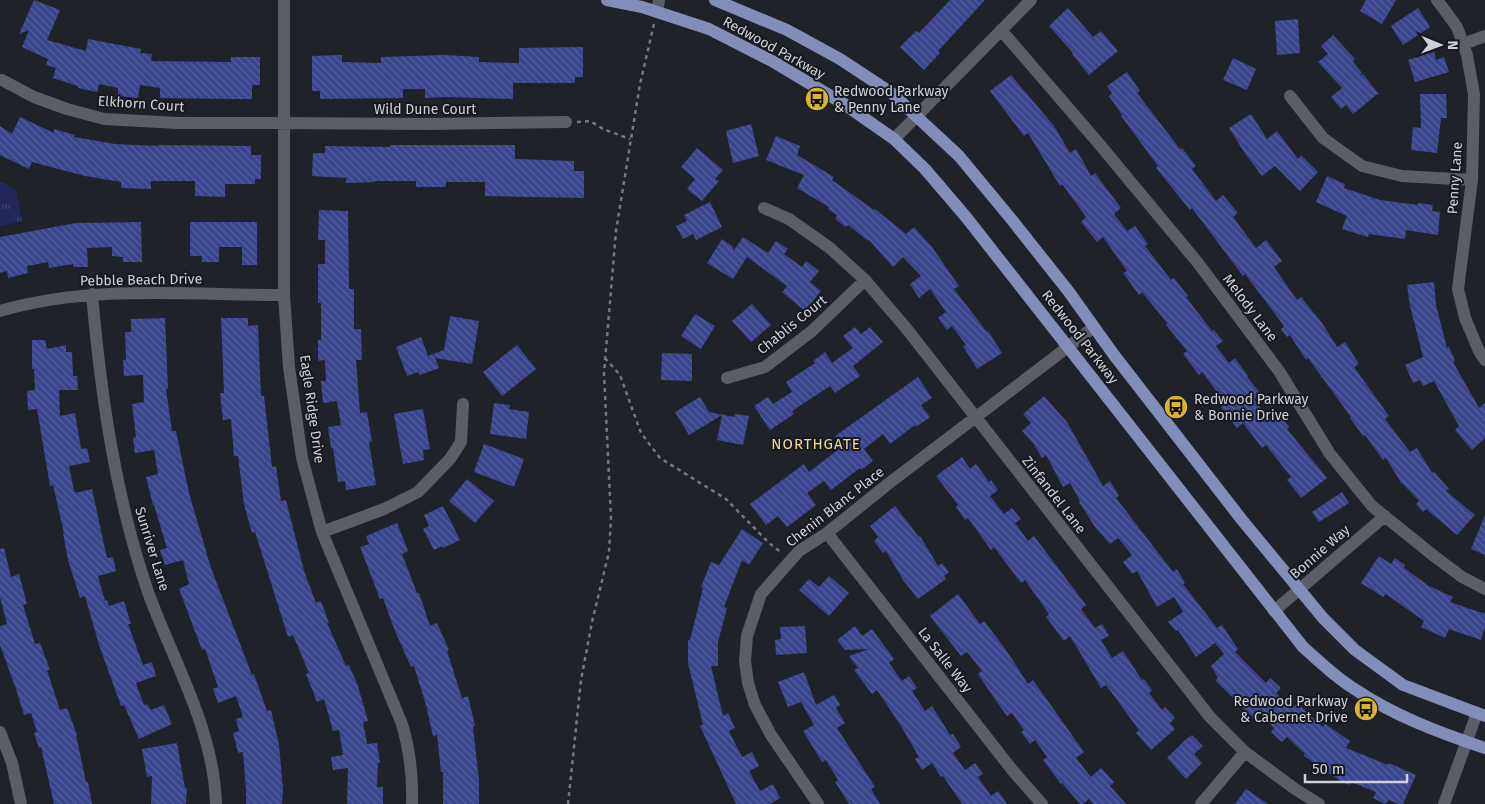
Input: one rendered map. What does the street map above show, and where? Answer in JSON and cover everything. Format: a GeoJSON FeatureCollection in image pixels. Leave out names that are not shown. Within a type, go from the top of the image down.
{"type":"FeatureCollection","features":[{"type":"Feature","properties":{"kind":"main road","name":"Redwood Parkway"},"geometry":{"type":"LineString","coordinates":[[607,0],[642,7],[658,6],[709,30],[772,61],[844,104],[894,139],[966,216],[1303,647],[1351,688],[1373,701],[1416,722],[1485,748]]}},
{"type":"Feature","properties":{"kind":"main road","name":"Redwood Parkway"},"geometry":{"type":"LineString","coordinates":[[715,0],[787,30],[840,59],[893,94],[959,156],[1012,220],[1242,520],[1323,618],[1355,650],[1404,685],[1481,714]]}},
{"type":"Feature","properties":{"kind":"street","name":"Eagle Ridge Drive"},"geometry":{"type":"LineString","coordinates":[[284,0],[284,295],[289,366],[302,458],[322,532],[408,742],[413,774],[412,804]]}},
{"type":"Feature","properties":{"kind":"street"},"geometry":{"type":"LineString","coordinates":[[894,139],[1030,0]]}},
{"type":"Feature","properties":{"kind":"street","name":"Penny Lane"},"geometry":{"type":"LineString","coordinates":[[1437,0],[1457,27],[1467,55],[1474,94],[1472,180],[1458,289],[1465,318],[1479,351],[1485,360]]}},
{"type":"Feature","properties":{"kind":"street","name":"Melody Lane"},"geometry":{"type":"LineString","coordinates":[[1001,30],[1198,263],[1278,371],[1330,454],[1372,506],[1462,577],[1485,589]]}},
{"type":"Feature","properties":{"kind":"street"},"geometry":{"type":"LineString","coordinates":[[1463,44],[1485,36]]}},
{"type":"Feature","properties":{"kind":"street","name":"Elkhorn Court"},"geometry":{"type":"LineString","coordinates":[[2,80],[34,98],[104,119],[178,123],[284,124]]}},
{"type":"Feature","properties":{"kind":"street"},"geometry":{"type":"LineString","coordinates":[[1290,96],[1322,138],[1362,166],[1402,176],[1472,180]]}},
{"type":"Feature","properties":{"kind":"street","name":"Wild Dune Court"},"geometry":{"type":"LineString","coordinates":[[284,124],[566,122]]}},
{"type":"Feature","properties":{"kind":"street","name":"Zinfandel Lane"},"geometry":{"type":"LineString","coordinates":[[764,208],[790,219],[830,248],[865,280],[906,328],[975,419],[1210,717],[1246,752],[1295,789],[1319,804]]}},
{"type":"Feature","properties":{"kind":"street","name":"Chablis Court"},"geometry":{"type":"LineString","coordinates":[[727,378],[765,367],[812,331],[865,280]]}},
{"type":"Feature","properties":{"kind":"street","name":"Pebble Beach Drive"},"geometry":{"type":"LineString","coordinates":[[0,311],[45,300],[92,294],[284,295]]}},
{"type":"Feature","properties":{"kind":"street","name":"Sunriver Lane"},"geometry":{"type":"LineString","coordinates":[[92,294],[107,431],[118,484],[149,592],[189,691],[211,758],[216,804]]}},
{"type":"Feature","properties":{"kind":"street","name":"Chenin Blanc Place"},"geometry":{"type":"LineString","coordinates":[[818,804],[771,735],[755,705],[747,676],[747,636],[760,594],[799,551],[827,532],[1094,327]]}},
{"type":"Feature","properties":{"kind":"street"},"geometry":{"type":"LineString","coordinates":[[322,532],[384,509],[418,492],[450,459],[461,442],[463,404]]}},
{"type":"Feature","properties":{"kind":"street","name":"Bonnie Way"},"geometry":{"type":"LineString","coordinates":[[1274,611],[1385,516]]}},
{"type":"Feature","properties":{"kind":"street","name":"La Salle Way"},"geometry":{"type":"LineString","coordinates":[[827,532],[1007,764],[1042,804]]}},
{"type":"Feature","properties":{"kind":"street"},"geometry":{"type":"LineString","coordinates":[[1444,804],[1466,742],[1481,714]]}},
{"type":"Feature","properties":{"kind":"street"},"geometry":{"type":"LineString","coordinates":[[0,732],[12,764],[21,804]]}},
{"type":"Feature","properties":{"kind":"street"},"geometry":{"type":"LineString","coordinates":[[1201,804],[1246,752]]}},
{"type":"Feature","properties":{"kind":"path"},"geometry":{"type":"LineString","coordinates":[[568,804],[581,680],[592,622],[609,552],[611,518],[604,373],[616,231],[640,84],[658,6]]}},
{"type":"Feature","properties":{"kind":"path"},"geometry":{"type":"LineString","coordinates":[[566,122],[590,121],[602,129],[630,139]]}},
{"type":"Feature","properties":{"kind":"path"},"geometry":{"type":"LineString","coordinates":[[605,358],[620,375],[641,433],[660,458],[726,499],[769,543],[791,561]]}},
{"type":"Feature","properties":{"kind":"green space"},"geometry":{"type":"Polygon","coordinates":[[[0,181],[16,190],[22,221],[0,226],[0,181]]]}},
{"type":"Feature","properties":{"kind":"building"},"geometry":{"type":"Polygon","coordinates":[[[34,0],[60,10],[47,40],[86,51],[88,39],[141,49],[140,53],[152,54],[151,61],[231,62],[231,57],[260,57],[260,85],[252,85],[252,99],[160,98],[160,88],[140,85],[138,98],[118,96],[118,88],[99,84],[97,92],[78,88],[78,86],[53,78],[56,68],[46,65],[48,59],[22,47],[29,30],[19,34],[34,0]]]}},
{"type":"Feature","properties":{"kind":"building"},"geometry":{"type":"Polygon","coordinates":[[[950,0],[985,0],[938,51],[940,53],[924,70],[900,47],[916,31],[919,33],[950,0]]]}},
{"type":"Feature","properties":{"kind":"building"},"geometry":{"type":"Polygon","coordinates":[[[1366,0],[1396,0],[1382,24],[1360,11],[1366,0]]]}},
{"type":"Feature","properties":{"kind":"building"},"geometry":{"type":"Polygon","coordinates":[[[1068,8],[1093,37],[1101,31],[1118,51],[1089,75],[1073,53],[1049,26],[1068,8]]]}},
{"type":"Feature","properties":{"kind":"building"},"geometry":{"type":"Polygon","coordinates":[[[1418,8],[1430,27],[1403,45],[1391,26],[1418,8]]]}},
{"type":"Feature","properties":{"kind":"building"},"geometry":{"type":"Polygon","coordinates":[[[1298,19],[1300,53],[1277,55],[1275,21],[1298,19]]]}},
{"type":"Feature","properties":{"kind":"building"},"geometry":{"type":"Polygon","coordinates":[[[1333,35],[1355,59],[1353,62],[1362,73],[1359,76],[1363,74],[1379,94],[1375,95],[1353,114],[1346,105],[1341,109],[1331,97],[1342,88],[1318,62],[1328,54],[1321,46],[1333,35]]]}},
{"type":"Feature","properties":{"kind":"building"},"geometry":{"type":"Polygon","coordinates":[[[583,47],[583,77],[575,77],[575,83],[513,83],[513,99],[425,98],[425,89],[403,89],[403,98],[320,99],[320,91],[312,91],[312,56],[342,55],[342,62],[381,63],[381,57],[445,55],[479,57],[479,62],[519,63],[519,48],[583,47]]]}},
{"type":"Feature","properties":{"kind":"building"},"geometry":{"type":"Polygon","coordinates":[[[1434,52],[1436,60],[1444,57],[1449,72],[1415,82],[1408,60],[1434,52]]]}},
{"type":"Feature","properties":{"kind":"building"},"geometry":{"type":"Polygon","coordinates":[[[1233,58],[1256,69],[1247,90],[1223,80],[1233,58]]]}},
{"type":"Feature","properties":{"kind":"building"},"geometry":{"type":"Polygon","coordinates":[[[1127,72],[1140,91],[1137,93],[1180,149],[1182,148],[1196,166],[1192,169],[1216,201],[1223,195],[1238,213],[1233,217],[1256,248],[1266,240],[1282,261],[1274,267],[1297,300],[1301,297],[1322,323],[1337,347],[1345,342],[1359,364],[1354,367],[1389,416],[1385,419],[1410,452],[1417,448],[1432,473],[1434,472],[1449,489],[1446,491],[1475,515],[1457,535],[1426,509],[1423,512],[1416,504],[1419,501],[1401,483],[1386,458],[1383,460],[1365,435],[1363,436],[1308,358],[1306,360],[1290,335],[1287,337],[1281,329],[1284,326],[1245,274],[1243,276],[1192,208],[1190,210],[1156,168],[1158,166],[1121,116],[1109,96],[1112,93],[1107,86],[1127,72]]]}},
{"type":"Feature","properties":{"kind":"building"},"geometry":{"type":"Polygon","coordinates":[[[1011,75],[1054,126],[1070,153],[1076,149],[1091,176],[1095,173],[1121,208],[1114,214],[1127,231],[1135,226],[1148,244],[1145,246],[1171,280],[1174,278],[1212,331],[1214,330],[1223,341],[1216,346],[1229,363],[1235,358],[1261,394],[1254,399],[1267,416],[1275,409],[1289,427],[1287,429],[1327,478],[1301,498],[1287,480],[1291,477],[1266,445],[1262,448],[1243,423],[1237,428],[1221,407],[1226,404],[1202,372],[1199,375],[1183,354],[1187,351],[1166,325],[1167,323],[1142,292],[1139,295],[1123,273],[1127,271],[1103,237],[1097,242],[1081,222],[1086,217],[1062,184],[1060,186],[1028,133],[1024,136],[990,91],[1011,75]]]}},
{"type":"Feature","properties":{"kind":"building"},"geometry":{"type":"Polygon","coordinates":[[[1420,94],[1446,94],[1447,118],[1441,118],[1437,153],[1411,150],[1413,127],[1421,128],[1420,94]]]}},
{"type":"Feature","properties":{"kind":"building"},"geometry":{"type":"Polygon","coordinates":[[[1251,114],[1267,139],[1277,131],[1298,159],[1301,155],[1318,172],[1300,191],[1275,166],[1262,176],[1244,152],[1229,128],[1251,114]]]}},
{"type":"Feature","properties":{"kind":"building"},"geometry":{"type":"Polygon","coordinates":[[[20,117],[54,133],[54,129],[75,135],[74,137],[115,144],[251,146],[251,155],[261,155],[261,179],[255,179],[255,184],[225,184],[225,197],[195,196],[195,181],[151,181],[151,189],[121,188],[121,182],[85,176],[32,162],[29,169],[0,155],[0,126],[12,134],[20,117]]]}},
{"type":"Feature","properties":{"kind":"building"},"geometry":{"type":"Polygon","coordinates":[[[751,124],[759,156],[733,163],[726,131],[751,124]]]}},
{"type":"Feature","properties":{"kind":"building"},"geometry":{"type":"Polygon","coordinates":[[[776,136],[800,146],[797,155],[834,177],[832,180],[875,209],[906,234],[914,227],[932,247],[959,286],[954,289],[988,331],[1002,353],[977,369],[963,346],[966,345],[952,326],[947,330],[938,318],[946,312],[930,289],[919,298],[910,284],[921,276],[903,257],[893,267],[869,240],[848,225],[846,227],[835,219],[837,215],[828,209],[829,207],[797,188],[804,175],[766,160],[776,136]]]}},
{"type":"Feature","properties":{"kind":"building"},"geometry":{"type":"Polygon","coordinates":[[[390,145],[515,145],[515,159],[574,161],[574,171],[584,171],[584,198],[485,196],[485,182],[446,182],[446,187],[416,187],[416,181],[346,183],[347,178],[312,176],[313,153],[325,153],[325,146],[390,147],[390,145]]]}},
{"type":"Feature","properties":{"kind":"building"},"geometry":{"type":"Polygon","coordinates":[[[697,148],[723,170],[715,179],[719,181],[702,201],[687,189],[695,179],[681,167],[697,148]]]}},
{"type":"Feature","properties":{"kind":"building"},"geometry":{"type":"Polygon","coordinates":[[[1327,176],[1345,184],[1344,188],[1380,200],[1433,205],[1432,211],[1440,212],[1438,235],[1406,230],[1405,239],[1369,234],[1368,237],[1342,229],[1347,216],[1316,202],[1327,176]]]}},
{"type":"Feature","properties":{"kind":"building"},"geometry":{"type":"Polygon","coordinates":[[[710,202],[722,227],[696,240],[693,234],[683,239],[676,226],[687,221],[684,215],[710,202]]]}},
{"type":"Feature","properties":{"kind":"building"},"geometry":{"type":"Polygon","coordinates":[[[319,210],[348,211],[349,289],[354,289],[354,329],[361,329],[362,360],[356,360],[360,413],[367,412],[372,442],[369,442],[376,485],[346,490],[345,481],[338,482],[328,427],[341,425],[337,401],[323,403],[321,381],[326,381],[325,360],[318,361],[318,340],[321,340],[321,303],[318,303],[318,264],[325,264],[325,240],[318,240],[319,210]]]}},
{"type":"Feature","properties":{"kind":"building"},"geometry":{"type":"Polygon","coordinates":[[[141,222],[142,262],[123,262],[123,257],[112,256],[112,247],[87,248],[88,267],[73,267],[73,264],[49,268],[48,262],[27,266],[28,273],[8,278],[7,271],[0,273],[0,237],[76,223],[141,222]]]}},
{"type":"Feature","properties":{"kind":"building"},"geometry":{"type":"Polygon","coordinates":[[[190,222],[257,222],[257,265],[242,265],[242,247],[219,247],[219,262],[202,262],[202,256],[190,256],[190,222]]]}},
{"type":"Feature","properties":{"kind":"building"},"geometry":{"type":"Polygon","coordinates":[[[743,237],[768,253],[776,241],[788,249],[784,254],[802,267],[806,261],[819,271],[810,282],[821,291],[805,311],[782,292],[787,286],[747,257],[733,279],[707,263],[722,239],[732,246],[734,250],[743,237]]]}},
{"type":"Feature","properties":{"kind":"building"},"geometry":{"type":"Polygon","coordinates":[[[1434,282],[1436,305],[1447,348],[1449,347],[1455,361],[1453,362],[1479,408],[1485,403],[1485,438],[1472,450],[1455,430],[1459,426],[1434,381],[1423,386],[1420,380],[1413,383],[1405,365],[1423,357],[1410,306],[1407,285],[1434,282]]]}},
{"type":"Feature","properties":{"kind":"building"},"geometry":{"type":"Polygon","coordinates":[[[752,304],[771,325],[751,342],[732,321],[752,304]]]}},
{"type":"Feature","properties":{"kind":"building"},"geometry":{"type":"Polygon","coordinates":[[[695,314],[715,326],[701,349],[681,336],[695,314]]]}},
{"type":"Feature","properties":{"kind":"building"},"geometry":{"type":"Polygon","coordinates":[[[450,316],[479,321],[472,364],[435,358],[439,368],[420,375],[418,372],[407,376],[396,347],[421,337],[428,356],[444,350],[450,316]]]}},
{"type":"Feature","properties":{"kind":"building"},"geometry":{"type":"Polygon","coordinates":[[[165,318],[168,389],[166,389],[172,431],[176,431],[189,493],[211,568],[267,711],[271,710],[279,745],[283,788],[282,804],[246,804],[243,752],[238,753],[233,733],[239,731],[236,719],[243,717],[236,696],[218,703],[213,689],[218,687],[205,649],[202,650],[179,589],[189,584],[183,560],[165,565],[160,550],[167,548],[146,477],[158,474],[154,450],[135,453],[133,438],[136,437],[132,404],[144,402],[143,375],[124,376],[123,360],[126,360],[125,332],[131,332],[131,319],[165,318]]]}},
{"type":"Feature","properties":{"kind":"building"},"geometry":{"type":"Polygon","coordinates":[[[221,318],[248,318],[248,326],[258,325],[261,396],[264,396],[272,467],[276,466],[281,501],[286,500],[304,571],[316,603],[321,601],[329,623],[327,623],[346,666],[349,665],[358,686],[368,721],[363,722],[367,744],[377,743],[380,763],[378,763],[377,787],[383,787],[383,804],[347,804],[348,768],[333,770],[331,757],[343,755],[339,730],[333,731],[324,699],[317,702],[306,674],[309,673],[293,635],[288,637],[255,532],[252,533],[244,504],[238,456],[234,456],[231,419],[223,420],[220,393],[224,393],[221,318]]]}},
{"type":"Feature","properties":{"kind":"building"},"geometry":{"type":"Polygon","coordinates":[[[855,327],[861,334],[870,327],[883,342],[853,366],[860,376],[835,393],[830,386],[792,411],[794,414],[770,430],[754,406],[768,397],[773,404],[792,392],[786,382],[815,363],[813,361],[825,352],[832,363],[853,348],[843,336],[855,327]]]}},
{"type":"Feature","properties":{"kind":"building"},"geometry":{"type":"Polygon","coordinates":[[[32,340],[45,340],[47,349],[66,345],[66,352],[72,352],[73,376],[77,376],[78,390],[59,390],[60,416],[75,413],[81,449],[87,448],[90,462],[69,466],[74,491],[75,493],[92,489],[107,558],[113,557],[116,571],[98,576],[105,601],[107,600],[109,606],[124,601],[131,624],[128,624],[143,665],[152,662],[156,676],[136,683],[144,705],[147,704],[151,710],[164,705],[172,724],[139,739],[124,705],[121,706],[99,645],[85,596],[80,598],[68,560],[53,485],[50,486],[37,409],[28,410],[27,391],[35,390],[34,369],[32,369],[32,340]]]}},
{"type":"Feature","properties":{"kind":"building"},"geometry":{"type":"Polygon","coordinates":[[[517,345],[536,369],[502,396],[483,372],[517,345]]]}},
{"type":"Feature","properties":{"kind":"building"},"geometry":{"type":"Polygon","coordinates":[[[662,353],[692,354],[692,381],[661,380],[662,353]]]}},
{"type":"Feature","properties":{"kind":"building"},"geometry":{"type":"Polygon","coordinates":[[[918,377],[932,398],[921,405],[930,417],[916,427],[915,425],[890,444],[883,434],[864,449],[873,461],[861,470],[860,468],[831,490],[824,481],[807,493],[816,505],[787,527],[778,516],[766,525],[750,504],[804,464],[809,472],[843,446],[835,436],[918,377]]]}},
{"type":"Feature","properties":{"kind":"building"},"geometry":{"type":"Polygon","coordinates":[[[1044,396],[1067,422],[1103,486],[1110,481],[1119,496],[1116,498],[1173,572],[1177,569],[1185,583],[1183,584],[1217,628],[1222,625],[1238,649],[1235,652],[1266,683],[1270,678],[1281,688],[1276,693],[1292,708],[1297,703],[1323,727],[1325,724],[1350,741],[1346,748],[1416,775],[1403,804],[1389,800],[1385,804],[1373,798],[1376,792],[1351,782],[1350,785],[1342,782],[1304,756],[1305,754],[1287,737],[1282,742],[1271,732],[1274,728],[1258,712],[1253,718],[1215,680],[1218,678],[1211,666],[1224,654],[1215,643],[1196,657],[1178,630],[1176,631],[1168,622],[1183,612],[1174,597],[1157,607],[1137,571],[1132,574],[1123,562],[1132,555],[1118,538],[1110,544],[1095,527],[1079,502],[1070,483],[1063,487],[1046,455],[1042,458],[1033,443],[1022,431],[1031,423],[1023,414],[1044,396]]]}},
{"type":"Feature","properties":{"kind":"building"},"geometry":{"type":"Polygon","coordinates":[[[700,397],[709,412],[734,417],[735,414],[749,416],[743,445],[717,440],[722,415],[689,435],[675,412],[700,397]]]}},
{"type":"Feature","properties":{"kind":"building"},"geometry":{"type":"Polygon","coordinates":[[[494,403],[510,405],[509,409],[529,412],[526,439],[490,434],[494,403]]]}},
{"type":"Feature","properties":{"kind":"building"},"geometry":{"type":"Polygon","coordinates":[[[423,409],[430,449],[423,450],[424,460],[403,464],[394,414],[423,409]]]}},
{"type":"Feature","properties":{"kind":"building"},"geometry":{"type":"Polygon","coordinates":[[[484,444],[524,459],[514,487],[474,472],[484,444]]]}},
{"type":"Feature","properties":{"kind":"building"},"geometry":{"type":"Polygon","coordinates":[[[962,457],[970,469],[976,464],[989,482],[991,480],[998,490],[990,496],[1004,514],[1012,508],[1021,519],[1015,523],[1028,541],[1034,536],[1086,605],[1081,609],[1095,628],[1102,624],[1109,636],[1101,640],[1112,658],[1123,651],[1142,680],[1144,679],[1152,690],[1149,693],[1162,710],[1165,707],[1175,718],[1170,723],[1175,729],[1151,750],[1136,733],[1139,730],[1106,685],[1101,688],[1070,636],[1064,641],[1046,617],[1049,614],[1025,580],[1021,583],[994,547],[991,550],[968,518],[965,520],[956,507],[958,505],[936,476],[962,457]]]}},
{"type":"Feature","properties":{"kind":"building"},"geometry":{"type":"Polygon","coordinates":[[[467,479],[494,501],[475,523],[449,501],[467,479]]]}},
{"type":"Feature","properties":{"kind":"building"},"geometry":{"type":"Polygon","coordinates":[[[1342,492],[1349,503],[1319,522],[1312,512],[1342,492]]]}},
{"type":"Feature","properties":{"kind":"building"},"geometry":{"type":"Polygon","coordinates":[[[443,506],[460,540],[434,550],[423,529],[429,526],[424,515],[443,506]]]}},
{"type":"Feature","properties":{"kind":"building"},"geometry":{"type":"Polygon","coordinates":[[[895,506],[920,536],[938,566],[942,563],[949,572],[944,576],[946,579],[918,599],[903,580],[886,551],[883,553],[874,541],[878,537],[870,526],[895,506]]]}},
{"type":"Feature","properties":{"kind":"building"},"geometry":{"type":"Polygon","coordinates":[[[1485,515],[1485,555],[1471,549],[1485,515]]]}},
{"type":"Feature","properties":{"kind":"building"},"geometry":{"type":"Polygon","coordinates":[[[397,523],[408,551],[402,554],[417,593],[419,593],[430,626],[437,623],[449,650],[447,651],[462,698],[468,696],[475,726],[473,727],[479,780],[479,804],[443,804],[443,772],[441,772],[437,735],[433,736],[414,666],[411,667],[383,598],[380,599],[360,547],[369,544],[366,536],[397,523]]]}},
{"type":"Feature","properties":{"kind":"building"},"geometry":{"type":"Polygon","coordinates":[[[742,529],[763,543],[749,565],[742,560],[724,607],[727,608],[718,642],[718,666],[711,666],[723,716],[728,713],[735,728],[729,731],[742,757],[752,752],[759,766],[749,771],[760,791],[773,784],[780,798],[770,804],[736,804],[700,726],[703,725],[688,663],[688,640],[690,640],[703,588],[701,587],[711,562],[719,565],[742,529]]]}},
{"type":"Feature","properties":{"kind":"building"},"geometry":{"type":"Polygon","coordinates":[[[4,548],[11,577],[19,574],[27,604],[23,605],[35,644],[40,643],[50,670],[47,670],[60,710],[67,708],[77,735],[92,804],[54,804],[41,747],[39,748],[34,733],[37,732],[31,713],[24,715],[0,645],[0,626],[7,624],[0,597],[0,549],[4,548]]]}},
{"type":"Feature","properties":{"kind":"building"},"geometry":{"type":"Polygon","coordinates":[[[1379,556],[1391,564],[1395,558],[1405,565],[1404,568],[1429,586],[1453,597],[1450,602],[1485,614],[1485,627],[1481,640],[1449,629],[1445,638],[1421,627],[1424,621],[1386,594],[1383,597],[1361,583],[1379,556]]]}},
{"type":"Feature","properties":{"kind":"building"},"geometry":{"type":"Polygon","coordinates":[[[829,576],[849,593],[829,616],[799,590],[809,579],[819,587],[829,576]]]}},
{"type":"Feature","properties":{"kind":"building"},"geometry":{"type":"Polygon","coordinates":[[[958,594],[980,624],[984,621],[1028,684],[1033,680],[1084,752],[1076,758],[1091,777],[1101,768],[1114,782],[1110,786],[1126,804],[1093,804],[1089,799],[1080,804],[1061,784],[1043,760],[1047,757],[1035,740],[1030,744],[1021,732],[1024,730],[1012,713],[1007,716],[994,698],[978,674],[982,671],[967,652],[961,656],[930,616],[958,594]]]}},
{"type":"Feature","properties":{"kind":"building"},"geometry":{"type":"Polygon","coordinates":[[[805,626],[807,653],[776,655],[775,640],[781,639],[780,627],[805,626]]]}},
{"type":"Feature","properties":{"kind":"building"},"geometry":{"type":"Polygon","coordinates":[[[855,626],[862,636],[872,629],[894,659],[889,663],[902,681],[909,676],[917,688],[912,691],[925,711],[932,706],[950,735],[953,734],[961,747],[953,753],[965,770],[975,763],[983,774],[978,777],[991,796],[998,791],[1007,804],[962,804],[932,763],[922,770],[915,759],[919,757],[877,690],[872,694],[854,670],[858,668],[849,656],[869,649],[845,650],[837,640],[855,626]]]}},
{"type":"Feature","properties":{"kind":"building"},"geometry":{"type":"Polygon","coordinates":[[[804,672],[816,705],[834,695],[840,705],[836,708],[845,723],[837,728],[875,787],[871,789],[880,804],[849,804],[835,782],[838,780],[826,760],[822,762],[803,731],[814,725],[801,702],[788,707],[778,682],[804,672]]]}},
{"type":"Feature","properties":{"kind":"building"},"geometry":{"type":"Polygon","coordinates":[[[1192,735],[1203,746],[1194,754],[1202,763],[1186,779],[1167,758],[1192,735]]]}},
{"type":"Feature","properties":{"kind":"building"},"geometry":{"type":"Polygon","coordinates":[[[177,743],[185,788],[187,788],[186,804],[151,804],[152,776],[147,777],[142,749],[177,743]]]}},
{"type":"Feature","properties":{"kind":"building"},"geometry":{"type":"Polygon","coordinates":[[[1246,789],[1268,804],[1235,804],[1246,789]]]}},
{"type":"Feature","properties":{"kind":"place","name":"Redwood Parkway & Penny Lane"},"geometry":{"type":"Point","coordinates":[817,99]}},
{"type":"Feature","properties":{"kind":"place","name":"Redwood Parkway & Bonnie Drive"},"geometry":{"type":"Point","coordinates":[1176,407]}},
{"type":"Feature","properties":{"kind":"place","name":"Redwood Parkway & Cabernet Drive"},"geometry":{"type":"Point","coordinates":[1366,709]}},
{"type":"Feature","properties":{"kind":"district","name":"NORTHGATE"},"geometry":{"type":"Point","coordinates":[816,444]}}]}
